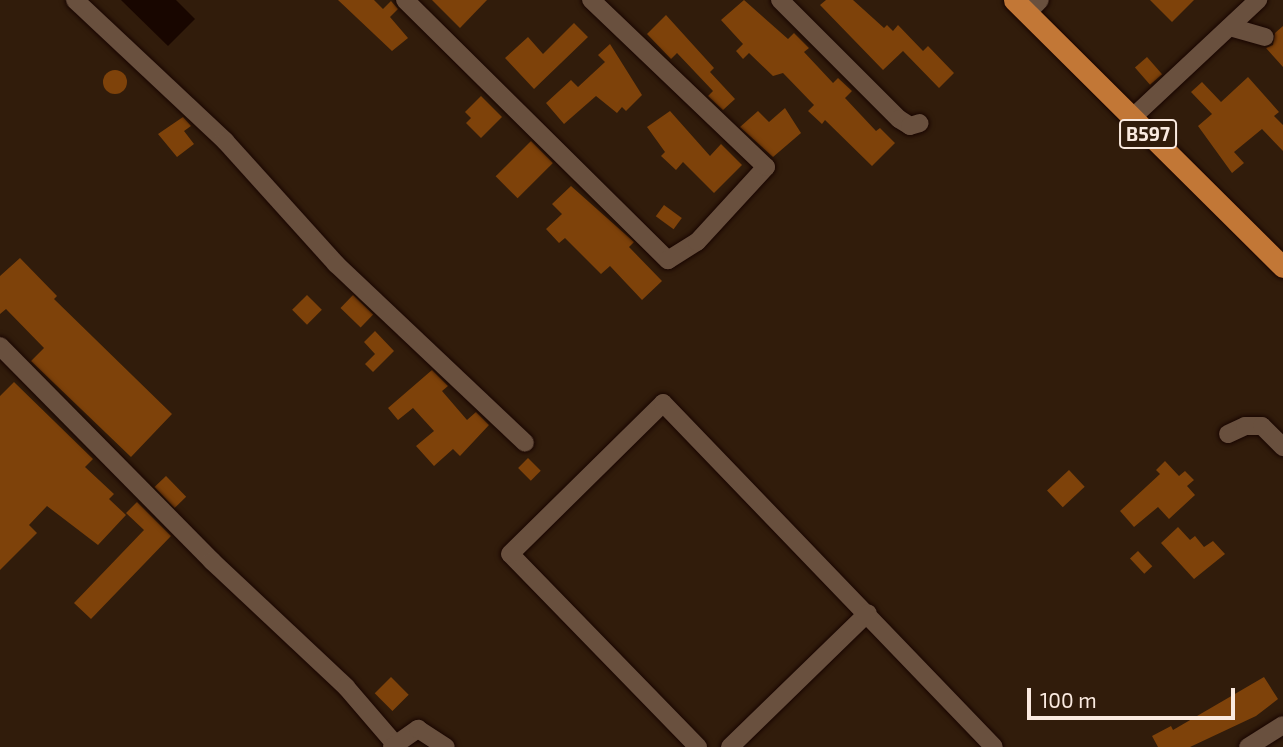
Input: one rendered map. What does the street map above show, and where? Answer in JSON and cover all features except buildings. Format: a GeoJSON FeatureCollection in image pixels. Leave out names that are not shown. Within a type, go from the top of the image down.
{"type":"FeatureCollection","features":[{"type":"Feature","properties":{"kind":"main road","name":"B597"},"geometry":{"type":"LineString","coordinates":[[1027,4],[1132,118],[1279,256]]}},
{"type":"Feature","properties":{"kind":"street"},"geometry":{"type":"LineString","coordinates":[[75,0],[225,141],[336,264],[525,443]]}},
{"type":"Feature","properties":{"kind":"street"},"geometry":{"type":"LineString","coordinates":[[405,0],[668,260],[697,242],[766,167],[591,0]]}},
{"type":"Feature","properties":{"kind":"street"},"geometry":{"type":"LineString","coordinates":[[780,0],[899,119],[909,126],[920,123]]}},
{"type":"Feature","properties":{"kind":"street"},"geometry":{"type":"LineString","coordinates":[[1132,118],[1258,0]]}},
{"type":"Feature","properties":{"kind":"street"},"geometry":{"type":"LineString","coordinates":[[1230,27],[1265,37]]}},
{"type":"Feature","properties":{"kind":"street"},"geometry":{"type":"LineString","coordinates":[[0,346],[203,552],[346,687],[394,745],[418,729],[446,747]]}},
{"type":"Feature","properties":{"kind":"street"},"geometry":{"type":"LineString","coordinates":[[698,747],[510,554],[663,403],[868,613],[994,747]]}},
{"type":"Feature","properties":{"kind":"street"},"geometry":{"type":"LineString","coordinates":[[1228,434],[1245,426],[1262,426],[1283,447]]}},
{"type":"Feature","properties":{"kind":"street"},"geometry":{"type":"LineString","coordinates":[[730,747],[868,613]]}},
{"type":"Feature","properties":{"kind":"street"},"geometry":{"type":"LineString","coordinates":[[1248,747],[1283,725]]}},
{"type":"Feature","properties":{"kind":"shaded area"},"geometry":{"type":"Polygon","coordinates":[[[121,0],[176,0],[195,19],[168,46],[121,0]]]}}]}
